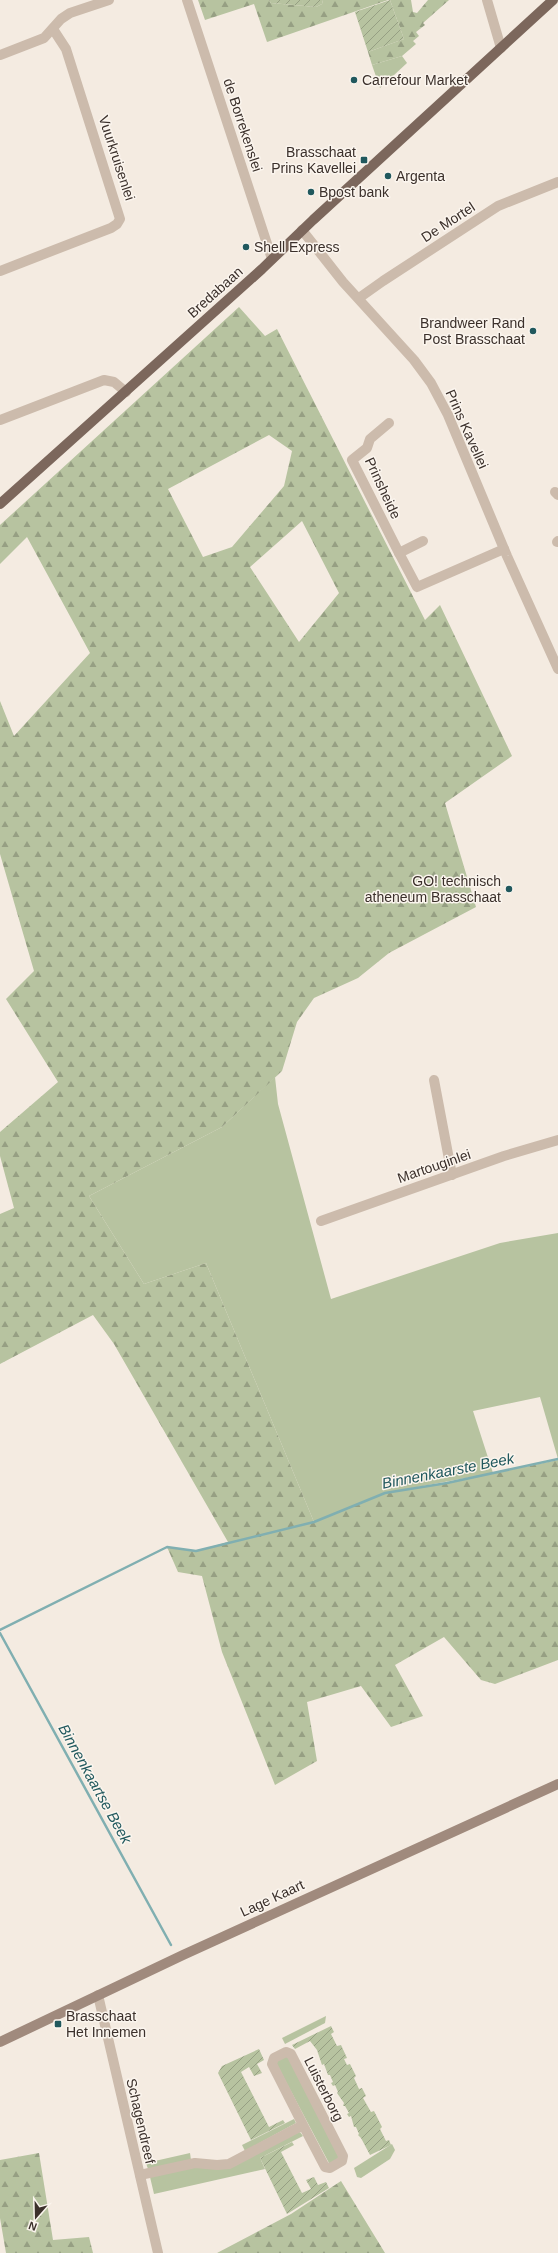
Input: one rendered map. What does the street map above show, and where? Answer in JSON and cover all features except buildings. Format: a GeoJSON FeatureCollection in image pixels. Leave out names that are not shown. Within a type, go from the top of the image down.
{"type":"FeatureCollection","features":[{"type":"Feature","properties":{"kind":"main road","name":"Bredabaan"},"geometry":{"type":"LineString","coordinates":[[0,504],[80,430],[126,392],[272,259],[553,0]]}},
{"type":"Feature","properties":{"kind":"street"},"geometry":{"type":"LineString","coordinates":[[0,56],[44,38],[61,19],[70,13],[109,0]]}},
{"type":"Feature","properties":{"kind":"street","name":"de Borrekenslei"},"geometry":{"type":"LineString","coordinates":[[187,0],[272,259]]}},
{"type":"Feature","properties":{"kind":"street"},"geometry":{"type":"LineString","coordinates":[[487,0],[501,48]]}},
{"type":"Feature","properties":{"kind":"street","name":"Vuurkruisenlei"},"geometry":{"type":"LineString","coordinates":[[1,268],[111,228],[117,224],[120,219],[66,49],[53,29]]}},
{"type":"Feature","properties":{"kind":"street","name":"De Mortel"},"geometry":{"type":"LineString","coordinates":[[359,298],[498,206],[558,182]]}},
{"type":"Feature","properties":{"kind":"street","name":"Prins Kavellei"},"geometry":{"type":"LineString","coordinates":[[302,230],[343,282],[359,298],[431,383],[448,415],[504,549],[558,669]]}},
{"type":"Feature","properties":{"kind":"street"},"geometry":{"type":"LineString","coordinates":[[0,420],[104,380],[114,382],[126,392]]}},
{"type":"Feature","properties":{"kind":"street","name":"Prinsheide"},"geometry":{"type":"LineString","coordinates":[[389,423],[370,439],[367,448],[352,460],[416,587],[504,549]]}},
{"type":"Feature","properties":{"kind":"street"},"geometry":{"type":"LineString","coordinates":[[399,553],[423,541]]}},
{"type":"Feature","properties":{"kind":"street"},"geometry":{"type":"LineString","coordinates":[[434,1080],[452,1175]]}},
{"type":"Feature","properties":{"kind":"street","name":"Martouginlei"},"geometry":{"type":"LineString","coordinates":[[321,1221],[558,1140]]}},
{"type":"Feature","properties":{"kind":"street","name":"Lage Kaart"},"geometry":{"type":"LineString","coordinates":[[0,2042],[98,1995],[558,1784]]}},
{"type":"Feature","properties":{"kind":"street","name":"Schagendreef"},"geometry":{"type":"LineString","coordinates":[[98,1995],[158,2253]]}},
{"type":"Feature","properties":{"kind":"street","name":"Luisterborg"},"geometry":{"type":"LineString","coordinates":[[286,2052],[291,2054],[343,2156],[342,2161],[330,2168],[324,2167],[303,2126],[272,2064],[274,2058],[286,2052]]}},
{"type":"Feature","properties":{"kind":"street"},"geometry":{"type":"LineString","coordinates":[[140,2175],[195,2163],[217,2165],[228,2164],[303,2126]]}},
{"type":"Feature","properties":{"kind":"green space"},"geometry":{"type":"Polygon","coordinates":[[[198,0],[269,0],[271,3],[316,7],[322,4],[323,0],[388,0],[267,42],[254,4],[205,20],[198,0]]]}},
{"type":"Feature","properties":{"kind":"green space"},"geometry":{"type":"Polygon","coordinates":[[[269,0],[323,0],[322,4],[316,7],[271,3],[269,0]]]}},
{"type":"Feature","properties":{"kind":"green space"},"geometry":{"type":"Polygon","coordinates":[[[390,0],[411,0],[413,12],[417,13],[428,0],[449,0],[423,23],[425,25],[416,32],[419,36],[413,41],[416,44],[402,56],[372,65],[368,52],[404,39],[390,0]]]}},
{"type":"Feature","properties":{"kind":"green space"},"geometry":{"type":"Polygon","coordinates":[[[390,0],[404,39],[368,52],[355,12],[390,0]]]}},
{"type":"Feature","properties":{"kind":"green space"},"geometry":{"type":"Polygon","coordinates":[[[402,56],[407,63],[380,88],[372,65],[402,56]]]}},
{"type":"Feature","properties":{"kind":"green space"},"geometry":{"type":"Polygon","coordinates":[[[239,307],[265,336],[277,329],[425,620],[440,605],[512,756],[445,803],[476,907],[389,953],[358,978],[314,998],[297,1022],[282,1071],[222,1127],[89,1196],[144,1284],[206,1263],[314,1522],[385,1493],[447,1483],[558,1460],[558,1660],[495,1684],[481,1680],[444,1637],[395,1665],[423,1716],[391,1727],[361,1686],[307,1702],[317,1761],[275,1785],[222,1652],[202,1576],[178,1572],[167,1547],[196,1551],[228,1542],[114,1344],[93,1315],[0,1364],[0,1214],[14,1208],[0,1156],[0,1132],[58,1082],[6,999],[34,971],[0,854],[0,701],[14,736],[90,653],[27,537],[0,564],[0,525],[239,307]],[[269,435],[168,489],[203,557],[232,547],[284,486],[292,451],[269,435]],[[302,521],[250,567],[299,642],[339,593],[302,521]]]}},
{"type":"Feature","properties":{"kind":"green space"},"geometry":{"type":"Polygon","coordinates":[[[275,1077],[278,1104],[331,1299],[500,1243],[558,1233],[558,1459],[540,1397],[473,1411],[493,1473],[385,1493],[314,1522],[206,1263],[144,1284],[89,1196],[222,1127],[275,1077]]]}},
{"type":"Feature","properties":{"kind":"green space"},"geometry":{"type":"Polygon","coordinates":[[[326,2016],[325,2023],[285,2044],[282,2038],[326,2016]]]}},
{"type":"Feature","properties":{"kind":"green space"},"geometry":{"type":"Polygon","coordinates":[[[331,2026],[334,2032],[331,2034],[337,2046],[341,2045],[347,2058],[344,2059],[347,2065],[350,2064],[356,2076],[354,2078],[359,2089],[362,2088],[366,2096],[363,2098],[371,2112],[374,2111],[382,2127],[380,2129],[386,2141],[389,2140],[391,2145],[370,2155],[358,2135],[359,2134],[356,2127],[354,2127],[351,2116],[349,2117],[347,2114],[349,2113],[345,2106],[343,2106],[344,2103],[337,2093],[338,2092],[335,2085],[333,2086],[331,2083],[333,2082],[330,2075],[328,2075],[324,2064],[322,2065],[317,2050],[310,2041],[295,2049],[292,2045],[331,2026]]]}},
{"type":"Feature","properties":{"kind":"green space"},"geometry":{"type":"Polygon","coordinates":[[[259,2049],[264,2060],[257,2064],[262,2073],[254,2076],[249,2067],[241,2072],[269,2127],[283,2120],[285,2123],[251,2140],[218,2073],[222,2066],[259,2049]]]}},
{"type":"Feature","properties":{"kind":"green space"},"geometry":{"type":"Polygon","coordinates":[[[287,2055],[340,2158],[330,2165],[275,2061],[287,2055]]]}},
{"type":"Feature","properties":{"kind":"green space"},"geometry":{"type":"Polygon","coordinates":[[[294,2119],[296,2123],[245,2151],[242,2145],[294,2119]]]}},
{"type":"Feature","properties":{"kind":"green space"},"geometry":{"type":"Polygon","coordinates":[[[300,2132],[303,2136],[260,2158],[265,2169],[154,2194],[150,2177],[193,2166],[212,2168],[300,2132]]]}},
{"type":"Feature","properties":{"kind":"green space"},"geometry":{"type":"Polygon","coordinates":[[[292,2142],[294,2145],[281,2152],[302,2193],[311,2189],[306,2180],[314,2177],[318,2185],[326,2182],[329,2188],[287,2214],[260,2158],[292,2142]]]}},
{"type":"Feature","properties":{"kind":"green space"},"geometry":{"type":"Polygon","coordinates":[[[392,2144],[395,2150],[390,2159],[361,2178],[357,2177],[354,2168],[392,2144]]]}},
{"type":"Feature","properties":{"kind":"green space"},"geometry":{"type":"Polygon","coordinates":[[[39,2153],[53,2240],[89,2237],[93,2253],[6,2253],[0,2218],[0,2160],[39,2153]]]}},
{"type":"Feature","properties":{"kind":"green space"},"geometry":{"type":"Polygon","coordinates":[[[190,2153],[191,2160],[148,2169],[146,2163],[190,2153]]]}},
{"type":"Feature","properties":{"kind":"green space"},"geometry":{"type":"Polygon","coordinates":[[[341,2181],[385,2253],[217,2253],[291,2214],[341,2181]]]}},
{"type":"Feature","properties":{"kind":"waterway","name":"Binnenkaarste Beek"},"geometry":{"type":"LineString","coordinates":[[0,1630],[167,1547],[196,1551],[314,1522],[385,1493],[447,1483],[558,1459]]}},
{"type":"Feature","properties":{"kind":"waterway","name":"Binnenkaartse Beek"},"geometry":{"type":"LineString","coordinates":[[0,1633],[171,1945]]}},
{"type":"Feature","properties":{"kind":"place","name":"Carrefour Market"},"geometry":{"type":"Point","coordinates":[354,80]}},
{"type":"Feature","properties":{"kind":"place","name":"Brasschaat Prins Kavellei"},"geometry":{"type":"Point","coordinates":[364,160]}},
{"type":"Feature","properties":{"kind":"place","name":"Argenta"},"geometry":{"type":"Point","coordinates":[388,176]}},
{"type":"Feature","properties":{"kind":"place","name":"Bpost bank"},"geometry":{"type":"Point","coordinates":[311,192]}},
{"type":"Feature","properties":{"kind":"place","name":"Shell Express"},"geometry":{"type":"Point","coordinates":[246,247]}},
{"type":"Feature","properties":{"kind":"place","name":"Brandweer Rand Post Brasschaat"},"geometry":{"type":"Point","coordinates":[533,331]}},
{"type":"Feature","properties":{"kind":"place","name":"GO! technisch atheneum Brasschaat"},"geometry":{"type":"Point","coordinates":[509,889]}},
{"type":"Feature","properties":{"kind":"place","name":"Brasschaat Het Innemen"},"geometry":{"type":"Point","coordinates":[58,2024]}}]}
